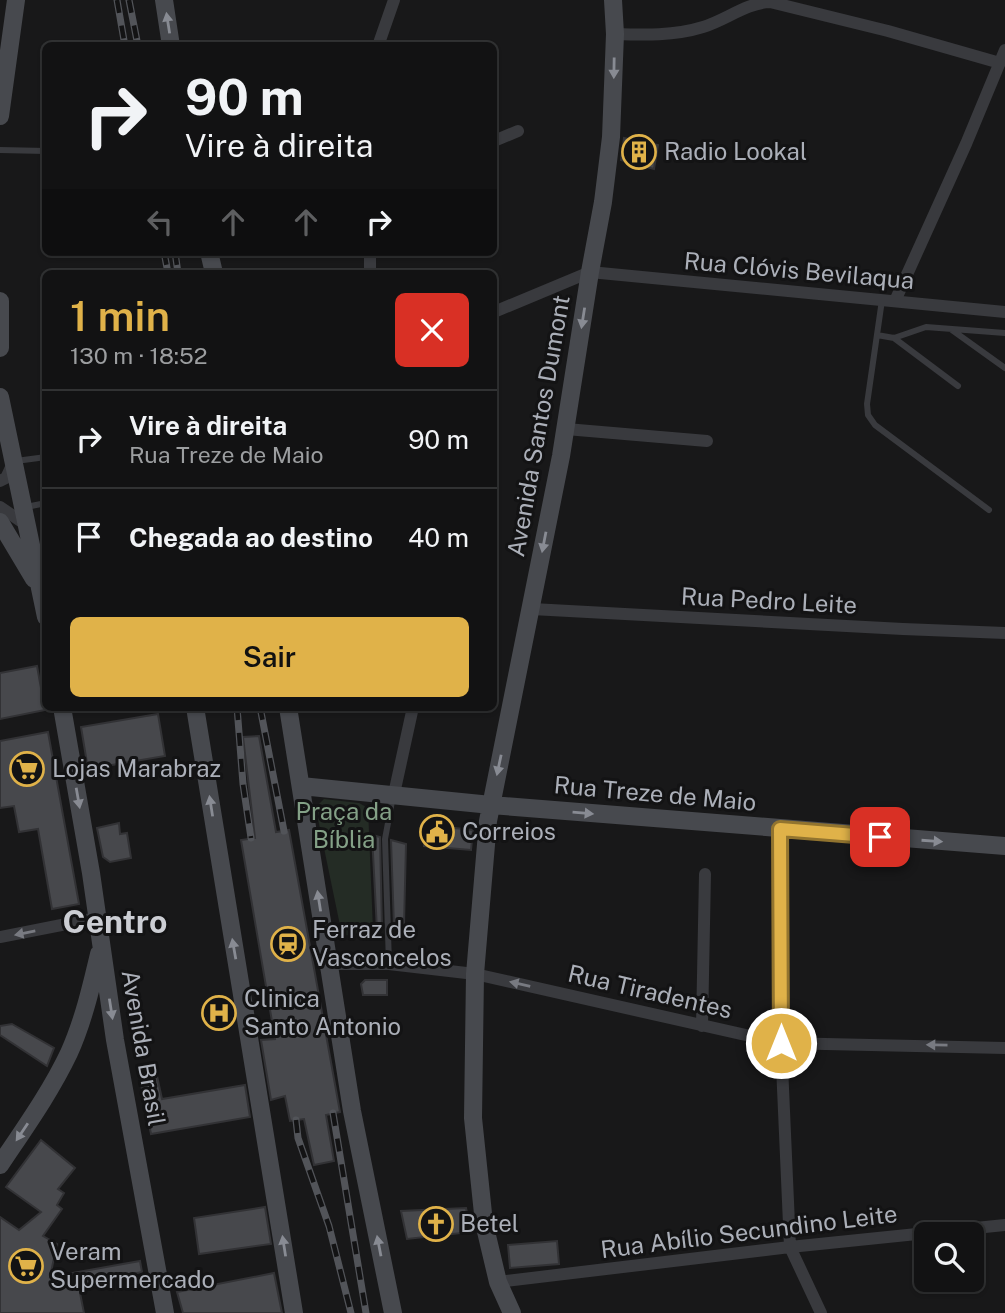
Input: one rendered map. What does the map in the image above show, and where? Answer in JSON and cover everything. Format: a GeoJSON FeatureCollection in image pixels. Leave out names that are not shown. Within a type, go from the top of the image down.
{"type":"FeatureCollection","features":[{"type":"Feature","properties":{"kind":"main road"},"geometry":{"type":"LineString","coordinates":[[0,116],[3,65],[16,0]]}},
{"type":"Feature","properties":{"kind":"main road"},"geometry":{"type":"LineString","coordinates":[[164,0],[170,42]]}},
{"type":"Feature","properties":{"kind":"main road","name":"Avenida Santos Dumont"},"geometry":{"type":"LineString","coordinates":[[512,1313],[498,1282],[484,1223],[473,1118],[475,974],[491,805],[566,429],[603,202],[611,137],[615,34],[613,0]]}},
{"type":"Feature","properties":{"kind":"main road"},"geometry":{"type":"LineString","coordinates":[[0,301],[0,348]]}},
{"type":"Feature","properties":{"kind":"main road"},"geometry":{"type":"LineString","coordinates":[[0,397],[42,600]]}},
{"type":"Feature","properties":{"kind":"main road"},"geometry":{"type":"LineString","coordinates":[[0,522],[40,592]]}},
{"type":"Feature","properties":{"kind":"main road","name":"Avenida Brasil"},"geometry":{"type":"LineString","coordinates":[[63,711],[115,1040],[165,1313]]}},
{"type":"Feature","properties":{"kind":"main road"},"geometry":{"type":"LineString","coordinates":[[196,711],[294,1313]]}},
{"type":"Feature","properties":{"kind":"main road"},"geometry":{"type":"LineString","coordinates":[[289,711],[352,1111],[393,1313]]}},
{"type":"Feature","properties":{"kind":"main road","name":"Rua Treze de Maio"},"geometry":{"type":"LineString","coordinates":[[300,786],[491,805],[1005,846]]}},
{"type":"Feature","properties":{"kind":"main road"},"geometry":{"type":"LineString","coordinates":[[0,1165],[44,1099],[68,1054],[85,1007],[101,945]]}},
{"type":"Feature","properties":{"kind":"street"},"geometry":{"type":"LineString","coordinates":[[379,42],[394,0]]}},
{"type":"Feature","properties":{"kind":"street"},"geometry":{"type":"LineString","coordinates":[[615,34],[673,33],[704,27],[752,5],[770,2],[875,28],[1004,54],[888,301]]}},
{"type":"Feature","properties":{"kind":"street"},"geometry":{"type":"LineString","coordinates":[[497,140],[518,131]]}},
{"type":"Feature","properties":{"kind":"street"},"geometry":{"type":"LineString","coordinates":[[497,311],[590,272]]}},
{"type":"Feature","properties":{"kind":"street","name":"Rua Clóvis Bevilaqua"},"geometry":{"type":"LineString","coordinates":[[590,272],[1005,312]]}},
{"type":"Feature","properties":{"kind":"street"},"geometry":{"type":"LineString","coordinates":[[566,429],[707,441]]}},
{"type":"Feature","properties":{"kind":"street"},"geometry":{"type":"LineString","coordinates":[[0,481],[6,478],[14,461]]}},
{"type":"Feature","properties":{"kind":"street"},"geometry":{"type":"LineString","coordinates":[[0,508],[28,526]]}},
{"type":"Feature","properties":{"kind":"street","name":"Rua Pedro Leite"},"geometry":{"type":"LineString","coordinates":[[531,609],[1005,633]]}},
{"type":"Feature","properties":{"kind":"street"},"geometry":{"type":"LineString","coordinates":[[394,794],[412,711]]}},
{"type":"Feature","properties":{"kind":"street"},"geometry":{"type":"LineString","coordinates":[[780,829],[781,1043],[790,1247],[821,1313]]}},
{"type":"Feature","properties":{"kind":"street"},"geometry":{"type":"LineString","coordinates":[[702,1026],[705,874]]}},
{"type":"Feature","properties":{"kind":"street"},"geometry":{"type":"LineString","coordinates":[[0,937],[97,918]]}},
{"type":"Feature","properties":{"kind":"street","name":"Rua Tiradentes"},"geometry":{"type":"LineString","coordinates":[[329,964],[389,964],[475,974],[781,1043],[1005,1048]]}},
{"type":"Feature","properties":{"kind":"street","name":"Rua Abílio Secundino Leite"},"geometry":{"type":"LineString","coordinates":[[498,1282],[790,1247],[1005,1225]]}},
{"type":"Feature","properties":{"kind":"lane"},"geometry":{"type":"LineString","coordinates":[[0,150],[42,151]]}},
{"type":"Feature","properties":{"kind":"lane"},"geometry":{"type":"LineString","coordinates":[[888,301],[877,335],[867,404],[868,415],[875,425],[989,510]]}},
{"type":"Feature","properties":{"kind":"lane"},"geometry":{"type":"LineString","coordinates":[[894,338],[926,327],[1005,333]]}},
{"type":"Feature","properties":{"kind":"lane"},"geometry":{"type":"LineString","coordinates":[[950,328],[1005,368]]}},
{"type":"Feature","properties":{"kind":"lane"},"geometry":{"type":"LineString","coordinates":[[877,335],[894,338],[958,386]]}},
{"type":"Feature","properties":{"kind":"lane"},"geometry":{"type":"LineString","coordinates":[[14,461],[42,458]]}},
{"type":"Feature","properties":{"kind":"lane"},"geometry":{"type":"LineString","coordinates":[[24,507],[42,504]]}},
{"type":"Feature","properties":{"kind":"lane"},"geometry":{"type":"LineString","coordinates":[[389,964],[385,839],[394,794]]}},
{"type":"Feature","properties":{"kind":"green space","name":"Praça da Bíblia"},"geometry":{"type":"Polygon","coordinates":[[[324,799],[359,803],[368,808],[373,930],[360,936],[342,935],[318,819],[317,806],[324,799]]]}},
{"type":"Feature","properties":{"kind":"building","name":"Radio Lookal"},"geometry":{"type":"Polygon","coordinates":[[[624,138],[658,145],[654,169],[621,160],[624,138]]]}},
{"type":"Feature","properties":{"kind":"building"},"geometry":{"type":"Polygon","coordinates":[[[37,666],[42,711],[0,719],[0,673],[37,666]]]}},
{"type":"Feature","properties":{"kind":"building"},"geometry":{"type":"Polygon","coordinates":[[[158,714],[165,756],[88,769],[81,727],[158,714]]]}},
{"type":"Feature","properties":{"kind":"building"},"geometry":{"type":"Polygon","coordinates":[[[48,732],[79,904],[52,909],[38,829],[19,832],[14,806],[0,808],[0,741],[48,732]]]}},
{"type":"Feature","properties":{"kind":"building","name":"Ferraz de Vasconcelos"},"geometry":{"type":"Polygon","coordinates":[[[259,736],[276,832],[289,830],[340,1112],[326,1115],[334,1161],[314,1165],[304,1119],[290,1121],[285,1096],[271,1100],[261,1040],[275,1039],[241,840],[255,838],[243,737],[259,736]]]}},
{"type":"Feature","properties":{"kind":"building"},"geometry":{"type":"Polygon","coordinates":[[[119,823],[120,834],[127,833],[131,858],[110,862],[103,857],[97,828],[119,823]]]}},
{"type":"Feature","properties":{"kind":"building"},"geometry":{"type":"Polygon","coordinates":[[[426,825],[473,830],[471,850],[424,846],[426,825]]]}},
{"type":"Feature","properties":{"kind":"building"},"geometry":{"type":"Polygon","coordinates":[[[372,835],[380,837],[382,929],[377,930],[372,835]]]}},
{"type":"Feature","properties":{"kind":"building"},"geometry":{"type":"Polygon","coordinates":[[[391,840],[406,844],[404,925],[394,927],[391,840]]]}},
{"type":"Feature","properties":{"kind":"building"},"geometry":{"type":"Polygon","coordinates":[[[365,980],[387,980],[387,995],[363,995],[361,984],[365,980]]]}},
{"type":"Feature","properties":{"kind":"building"},"geometry":{"type":"Polygon","coordinates":[[[12,1024],[54,1048],[47,1066],[0,1035],[0,1026],[12,1024]]]}},
{"type":"Feature","properties":{"kind":"building"},"geometry":{"type":"Polygon","coordinates":[[[157,1076],[162,1099],[245,1085],[250,1117],[151,1134],[140,1079],[157,1076]]]}},
{"type":"Feature","properties":{"kind":"building","name":"Veram Supermercado"},"geometry":{"type":"Polygon","coordinates":[[[41,1140],[75,1168],[58,1189],[64,1193],[57,1205],[62,1209],[43,1236],[57,1244],[50,1277],[140,1261],[142,1272],[85,1284],[80,1293],[84,1313],[0,1313],[0,1217],[19,1230],[41,1212],[6,1187],[41,1140]]]}},
{"type":"Feature","properties":{"kind":"building"},"geometry":{"type":"Polygon","coordinates":[[[265,1207],[271,1244],[199,1254],[194,1218],[265,1207]]]}},
{"type":"Feature","properties":{"kind":"building","name":"Betel"},"geometry":{"type":"Polygon","coordinates":[[[466,1208],[471,1232],[407,1239],[401,1211],[466,1208]]]}},
{"type":"Feature","properties":{"kind":"building"},"geometry":{"type":"Polygon","coordinates":[[[557,1241],[559,1264],[510,1268],[508,1245],[557,1241]]]}},
{"type":"Feature","properties":{"kind":"building"},"geometry":{"type":"Polygon","coordinates":[[[274,1273],[282,1313],[183,1313],[177,1292],[274,1273]]]}},
{"type":"Feature","properties":{"kind":"railway"},"geometry":{"type":"LineString","coordinates":[[117,0],[124,42]]}},
{"type":"Feature","properties":{"kind":"railway"},"geometry":{"type":"LineString","coordinates":[[129,0],[137,42]]}},
{"type":"Feature","properties":{"kind":"railway"},"geometry":{"type":"LineString","coordinates":[[165,256],[167,270]]}},
{"type":"Feature","properties":{"kind":"railway"},"geometry":{"type":"LineString","coordinates":[[176,256],[178,270]]}},
{"type":"Feature","properties":{"kind":"railway"},"geometry":{"type":"LineString","coordinates":[[237,711],[243,784],[251,838]]}},
{"type":"Feature","properties":{"kind":"railway"},"geometry":{"type":"LineString","coordinates":[[261,711],[284,831]]}},
{"type":"Feature","properties":{"kind":"railway"},"geometry":{"type":"LineString","coordinates":[[333,1113],[366,1313]]}},
{"type":"Feature","properties":{"kind":"railway"},"geometry":{"type":"LineString","coordinates":[[296,1120],[298,1138],[329,1226],[351,1313]]}},
{"type":"Feature","properties":{"kind":"place","name":"Radio Lookal"},"geometry":{"type":"Point","coordinates":[639,152]}},
{"type":"Feature","properties":{"kind":"place","name":"Lojas Marabraz"},"geometry":{"type":"Point","coordinates":[27,769]}},
{"type":"Feature","properties":{"kind":"place","name":"Correios"},"geometry":{"type":"Point","coordinates":[437,832]}},
{"type":"Feature","properties":{"kind":"place","name":"Ferraz de Vasconcelos"},"geometry":{"type":"Point","coordinates":[288,944]}},
{"type":"Feature","properties":{"kind":"place","name":"Clinica Santo Antonio"},"geometry":{"type":"Point","coordinates":[219,1013]}},
{"type":"Feature","properties":{"kind":"place","name":"Betel"},"geometry":{"type":"Point","coordinates":[436,1224]}},
{"type":"Feature","properties":{"kind":"place","name":"Veram Supermercado"},"geometry":{"type":"Point","coordinates":[26,1266]}},
{"type":"Feature","properties":{"kind":"district","name":"Centro"},"geometry":{"type":"Point","coordinates":[115,922]}},
{"type":"Feature","properties":{"kind":"route"},"geometry":{"type":"LineString","coordinates":[[781,1043],[780,829],[880,837]]}}]}
